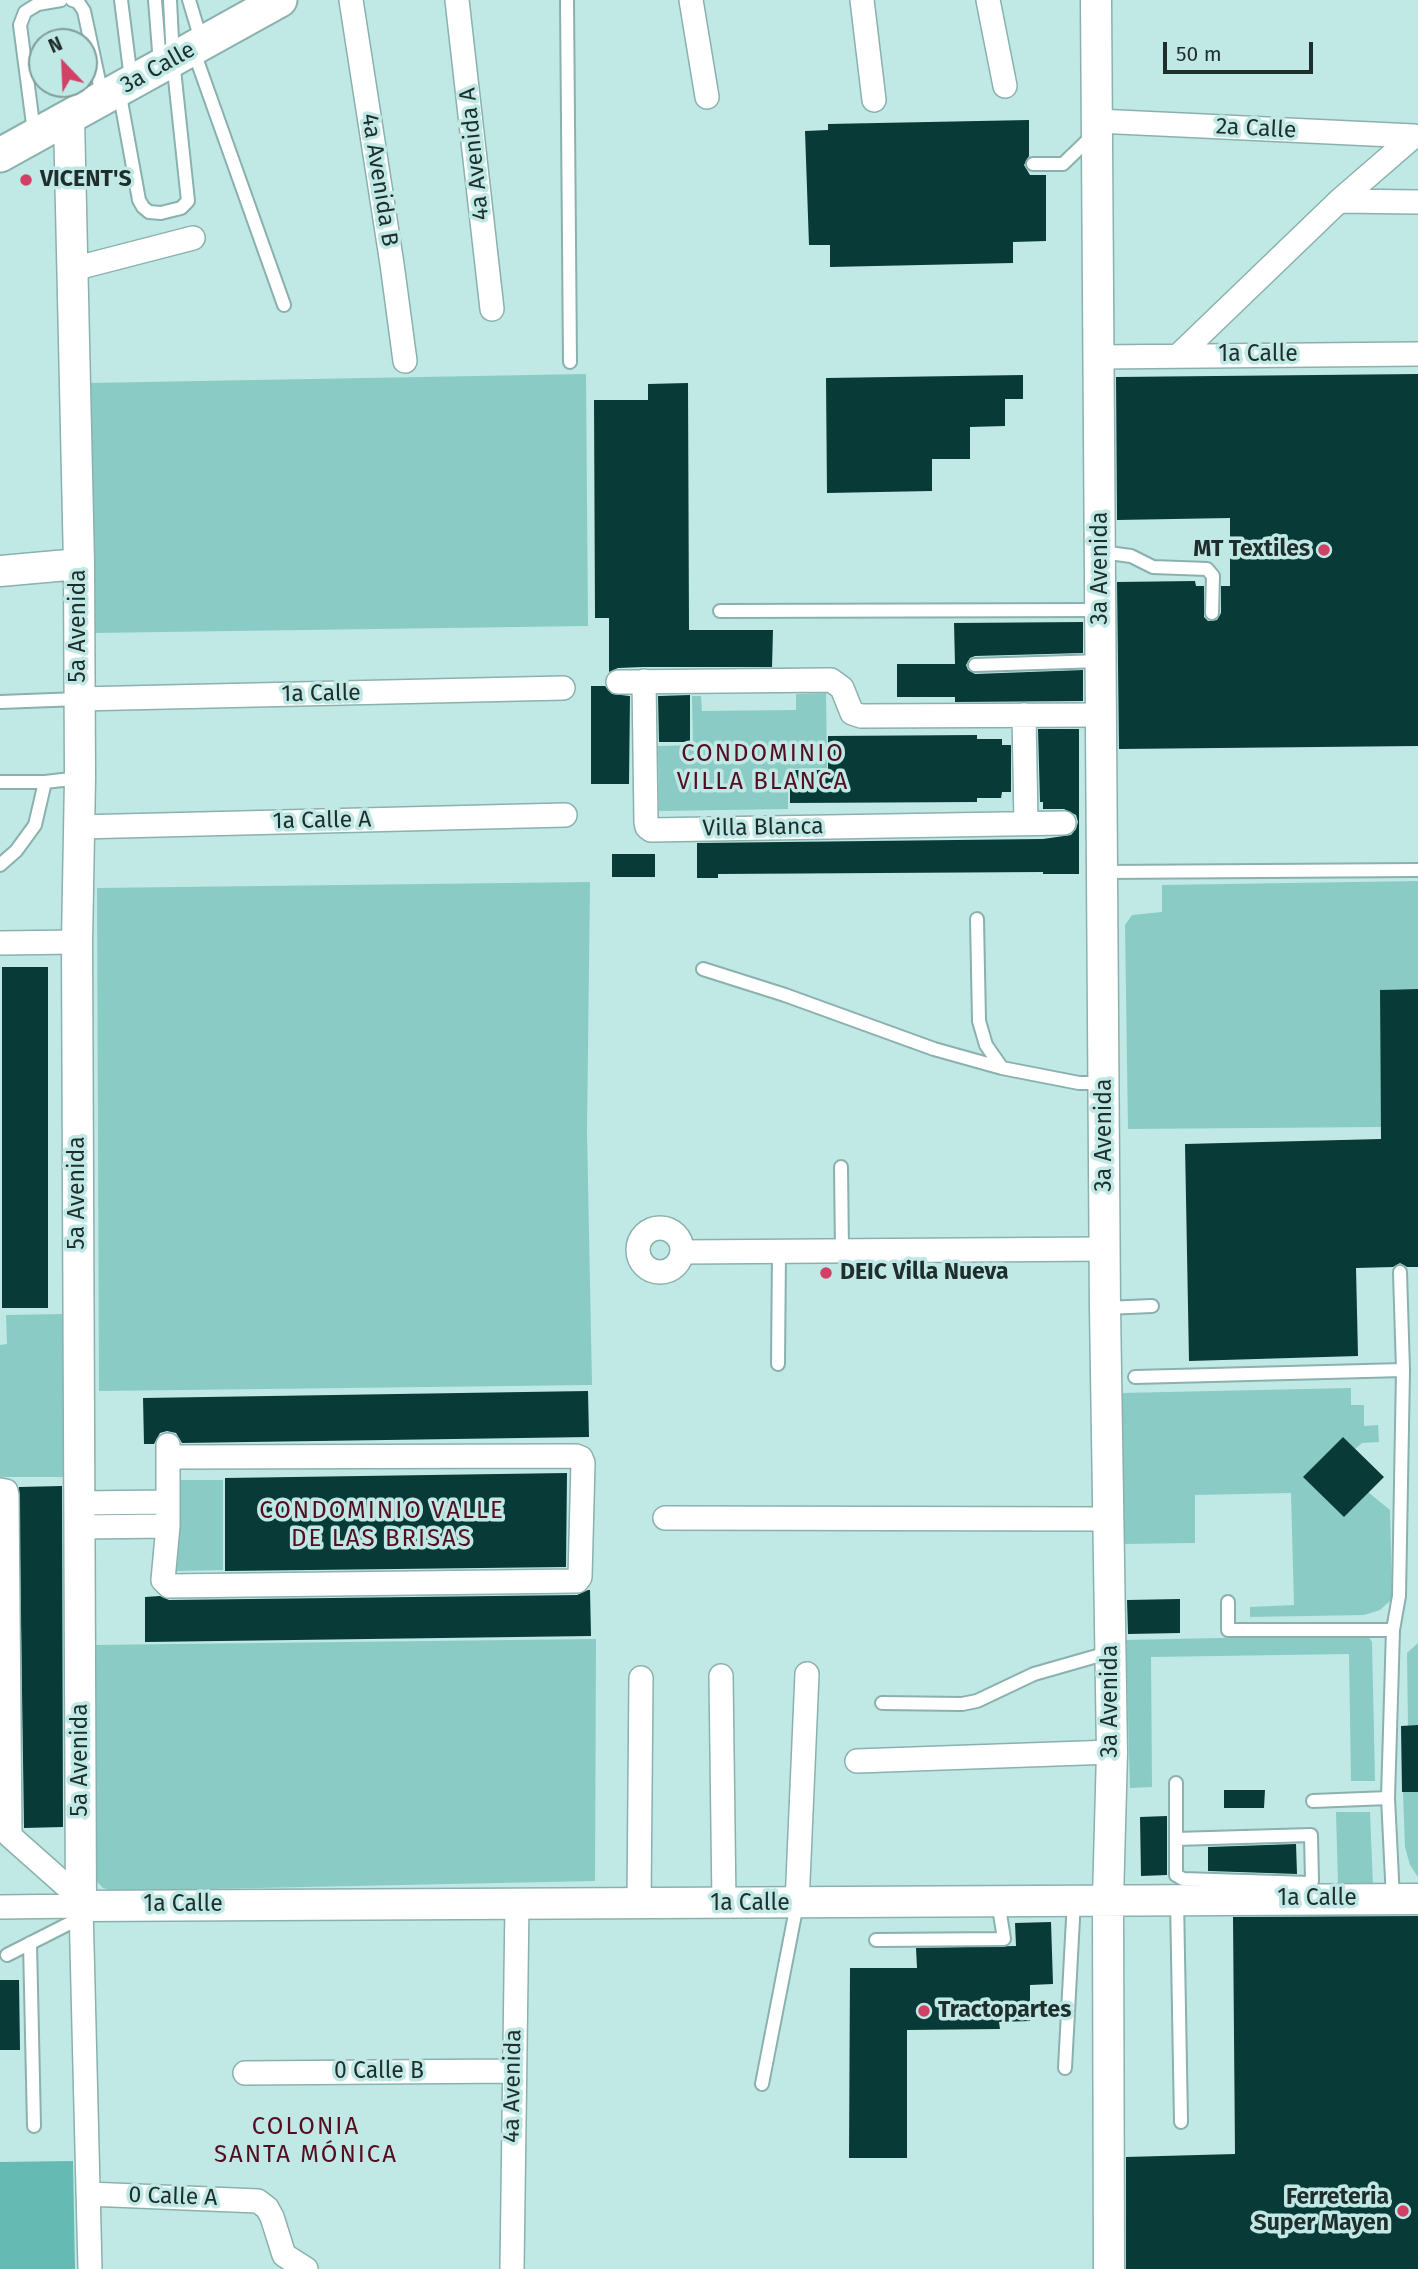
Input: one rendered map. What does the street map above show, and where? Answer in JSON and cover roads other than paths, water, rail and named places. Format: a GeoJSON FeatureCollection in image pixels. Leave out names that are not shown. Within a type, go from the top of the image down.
{"type":"FeatureCollection","features":[{"type":"Feature","properties":{"kind":"main road","name":"3a Calle"},"geometry":{"type":"LineString","coordinates":[[0,155],[280,0]]}},
{"type":"Feature","properties":{"kind":"street","name":"4a Avenida B"},"geometry":{"type":"LineString","coordinates":[[351,0],[405,361]]}},
{"type":"Feature","properties":{"kind":"street","name":"4a Avenida A"},"geometry":{"type":"LineString","coordinates":[[457,0],[498,308],[473,0]]}},
{"type":"Feature","properties":{"kind":"street"},"geometry":{"type":"LineString","coordinates":[[691,0],[707,97]]}},
{"type":"Feature","properties":{"kind":"street"},"geometry":{"type":"LineString","coordinates":[[862,0],[874,100]]}},
{"type":"Feature","properties":{"kind":"street"},"geometry":{"type":"LineString","coordinates":[[988,0],[1005,86]]}},
{"type":"Feature","properties":{"kind":"street","name":"3a Avenida"},"geometry":{"type":"LineString","coordinates":[[1096,0],[1105,1308],[1112,1752],[1108,1899],[1109,2269]]}},
{"type":"Feature","properties":{"kind":"street","name":"5a Avenida"},"geometry":{"type":"LineString","coordinates":[[69,118],[79,564],[80,778],[77,942],[81,1908],[90,2269]]}},
{"type":"Feature","properties":{"kind":"street","name":"2a Calle"},"geometry":{"type":"LineString","coordinates":[[1098,126],[1416,134]]}},
{"type":"Feature","properties":{"kind":"street"},"geometry":{"type":"LineString","coordinates":[[1179,355],[1339,201],[1416,134]]}},
{"type":"Feature","properties":{"kind":"street"},"geometry":{"type":"LineString","coordinates":[[1339,201],[1418,202]]}},
{"type":"Feature","properties":{"kind":"street"},"geometry":{"type":"LineString","coordinates":[[73,269],[193,239]]}},
{"type":"Feature","properties":{"kind":"street","name":"1a Calle"},"geometry":{"type":"LineString","coordinates":[[1098,357],[1418,354]]}},
{"type":"Feature","properties":{"kind":"street"},"geometry":{"type":"LineString","coordinates":[[0,571],[79,564]]}},
{"type":"Feature","properties":{"kind":"street"},"geometry":{"type":"LineString","coordinates":[[618,682],[831,680],[841,686],[850,711],[859,716],[1102,715]]}},
{"type":"Feature","properties":{"kind":"street","name":"Villa Blanca"},"geometry":{"type":"LineString","coordinates":[[644,681],[646,822],[651,830],[1064,823]]}},
{"type":"Feature","properties":{"kind":"street","name":"1a Calle"},"geometry":{"type":"LineString","coordinates":[[79,699],[563,688]]}},
{"type":"Feature","properties":{"kind":"street"},"geometry":{"type":"LineString","coordinates":[[1024,715],[1026,823]]}},
{"type":"Feature","properties":{"kind":"street","name":"1a Calle A"},"geometry":{"type":"LineString","coordinates":[[79,827],[565,815]]}},
{"type":"Feature","properties":{"kind":"street"},"geometry":{"type":"LineString","coordinates":[[0,943],[77,942]]}},
{"type":"Feature","properties":{"kind":"street"},"geometry":{"type":"LineString","coordinates":[[683,1252],[1106,1249]]}},
{"type":"Feature","properties":{"kind":"street"},"geometry":{"type":"LineString","coordinates":[[168,1451],[576,1456],[581,1458],[583,1463],[580,1577],[577,1581],[169,1586],[163,1580],[168,1502],[168,1451]]}},
{"type":"Feature","properties":{"kind":"street"},"geometry":{"type":"LineString","coordinates":[[1,1489],[6,1491],[7,1495],[4,1604],[5,1836],[42,1866],[81,1908]]}},
{"type":"Feature","properties":{"kind":"street"},"geometry":{"type":"LineString","coordinates":[[79,1515],[168,1502]]}},
{"type":"Feature","properties":{"kind":"street"},"geometry":{"type":"LineString","coordinates":[[79,1515],[168,1525]]}},
{"type":"Feature","properties":{"kind":"street"},"geometry":{"type":"LineString","coordinates":[[665,1518],[1110,1519]]}},
{"type":"Feature","properties":{"kind":"street"},"geometry":{"type":"LineString","coordinates":[[797,1904],[807,1674]]}},
{"type":"Feature","properties":{"kind":"street"},"geometry":{"type":"LineString","coordinates":[[721,1676],[724,1904]]}},
{"type":"Feature","properties":{"kind":"street"},"geometry":{"type":"LineString","coordinates":[[639,1903],[640,1678]]}},
{"type":"Feature","properties":{"kind":"street"},"geometry":{"type":"LineString","coordinates":[[857,1760],[1112,1752]]}},
{"type":"Feature","properties":{"kind":"street","name":"1a Calle"},"geometry":{"type":"LineString","coordinates":[[81,1908],[517,1903],[797,1904],[1074,1899],[1405,1899]]}},
{"type":"Feature","properties":{"kind":"street","name":"4a Avenida"},"geometry":{"type":"LineString","coordinates":[[512,2269],[517,1903]]}},
{"type":"Feature","properties":{"kind":"street"},"geometry":{"type":"LineString","coordinates":[[0,1907],[81,1908]]}},
{"type":"Feature","properties":{"kind":"street","name":"0 Calle B"},"geometry":{"type":"LineString","coordinates":[[245,2073],[513,2071]]}},
{"type":"Feature","properties":{"kind":"street","name":"0 Calle A"},"geometry":{"type":"LineString","coordinates":[[88,2194],[258,2201],[267,2208],[272,2217],[284,2255],[306,2269]]}},
{"type":"Feature","properties":{"kind":"lane"},"geometry":{"type":"LineString","coordinates":[[35,136],[20,25],[25,12],[38,4],[61,0]]}},
{"type":"Feature","properties":{"kind":"lane"},"geometry":{"type":"LineString","coordinates":[[72,0],[78,2],[84,11],[154,70]]}},
{"type":"Feature","properties":{"kind":"lane"},"geometry":{"type":"LineString","coordinates":[[121,0],[154,70],[284,305]]}},
{"type":"Feature","properties":{"kind":"lane"},"geometry":{"type":"LineString","coordinates":[[155,0],[154,70],[139,200],[149,212],[181,208],[188,201],[154,70],[170,0]]}},
{"type":"Feature","properties":{"kind":"lane"},"geometry":{"type":"LineString","coordinates":[[154,70],[189,0]]}},
{"type":"Feature","properties":{"kind":"lane"},"geometry":{"type":"LineString","coordinates":[[567,0],[570,362]]}},
{"type":"Feature","properties":{"kind":"lane"},"geometry":{"type":"LineString","coordinates":[[1033,164],[1063,164],[1098,126]]}},
{"type":"Feature","properties":{"kind":"lane"},"geometry":{"type":"LineString","coordinates":[[1101,552],[1131,556],[1153,567],[1207,569],[1213,576],[1212,613]]}},
{"type":"Feature","properties":{"kind":"lane"},"geometry":{"type":"LineString","coordinates":[[720,611],[1101,610]]}},
{"type":"Feature","properties":{"kind":"lane"},"geometry":{"type":"LineString","coordinates":[[975,665],[1101,661]]}},
{"type":"Feature","properties":{"kind":"lane"},"geometry":{"type":"LineString","coordinates":[[0,702],[79,699]]}},
{"type":"Feature","properties":{"kind":"lane"},"geometry":{"type":"LineString","coordinates":[[0,782],[45,782],[80,778]]}},
{"type":"Feature","properties":{"kind":"lane"},"geometry":{"type":"LineString","coordinates":[[0,865],[16,851],[35,825],[45,782]]}},
{"type":"Feature","properties":{"kind":"lane"},"geometry":{"type":"LineString","coordinates":[[1103,872],[1418,870]]}},
{"type":"Feature","properties":{"kind":"lane"},"geometry":{"type":"LineString","coordinates":[[977,919],[979,1021],[986,1045],[1002,1068]]}},
{"type":"Feature","properties":{"kind":"lane"},"geometry":{"type":"LineString","coordinates":[[704,969],[934,1049],[1002,1068],[1079,1083],[1105,1083]]}},
{"type":"Feature","properties":{"kind":"lane"},"geometry":{"type":"LineString","coordinates":[[841,1167],[842,1251]]}},
{"type":"Feature","properties":{"kind":"lane"},"geometry":{"type":"LineString","coordinates":[[778,1364],[779,1251]]}},
{"type":"Feature","properties":{"kind":"lane"},"geometry":{"type":"LineString","coordinates":[[1400,1272],[1403,1370],[1399,1596],[1393,1630],[1388,1798],[1405,1899]]}},
{"type":"Feature","properties":{"kind":"lane"},"geometry":{"type":"LineString","coordinates":[[1105,1308],[1152,1306]]}},
{"type":"Feature","properties":{"kind":"lane"},"geometry":{"type":"LineString","coordinates":[[1135,1377],[1403,1370]]}},
{"type":"Feature","properties":{"kind":"lane"},"geometry":{"type":"LineString","coordinates":[[1228,1602],[1228,1630],[1393,1630]]}},
{"type":"Feature","properties":{"kind":"lane"},"geometry":{"type":"LineString","coordinates":[[882,1703],[962,1704],[977,1701],[1034,1674],[1111,1651]]}},
{"type":"Feature","properties":{"kind":"lane"},"geometry":{"type":"LineString","coordinates":[[1176,1783],[1176,1839],[1176,1875],[1178,1878],[1312,1881],[1311,1835],[1176,1839]]}},
{"type":"Feature","properties":{"kind":"lane"},"geometry":{"type":"LineString","coordinates":[[1313,1801],[1388,1798]]}},
{"type":"Feature","properties":{"kind":"lane"},"geometry":{"type":"LineString","coordinates":[[1065,2068],[1074,1899]]}},
{"type":"Feature","properties":{"kind":"lane"},"geometry":{"type":"LineString","coordinates":[[1177,1899],[1181,2122]]}},
{"type":"Feature","properties":{"kind":"lane"},"geometry":{"type":"LineString","coordinates":[[876,1940],[1004,1939],[998,1900]]}},
{"type":"Feature","properties":{"kind":"lane"},"geometry":{"type":"LineString","coordinates":[[762,2084],[797,1904]]}},
{"type":"Feature","properties":{"kind":"lane"},"geometry":{"type":"LineString","coordinates":[[7,1955],[30,1943],[81,1908]]}},
{"type":"Feature","properties":{"kind":"lane"},"geometry":{"type":"LineString","coordinates":[[30,1943],[34,2126]]}},
{"type":"Feature","properties":{"kind":"place","name":"VICENT'S"},"geometry":{"type":"Point","coordinates":[26,180]}},
{"type":"Feature","properties":{"kind":"place","name":"MT Textiles"},"geometry":{"type":"Point","coordinates":[1324,550]}},
{"type":"Feature","properties":{"kind":"place","name":"DEIC Villa Nueva"},"geometry":{"type":"Point","coordinates":[826,1273]}},
{"type":"Feature","properties":{"kind":"place","name":"Tractopartes"},"geometry":{"type":"Point","coordinates":[924,2011]}},
{"type":"Feature","properties":{"kind":"place","name":"Ferreteria Super Mayen"},"geometry":{"type":"Point","coordinates":[1403,2211]}},
{"type":"Feature","properties":{"kind":"district","name":"CONDOMINIO VILLA BLANCA"},"geometry":{"type":"Point","coordinates":[763,768]}},
{"type":"Feature","properties":{"kind":"district","name":"CONDOMINIO VALLE DE LAS BRISAS"},"geometry":{"type":"Point","coordinates":[382,1525]}},
{"type":"Feature","properties":{"kind":"district","name":"COLONIA SANTA MÓNICA"},"geometry":{"type":"Point","coordinates":[306,2141]}}]}
